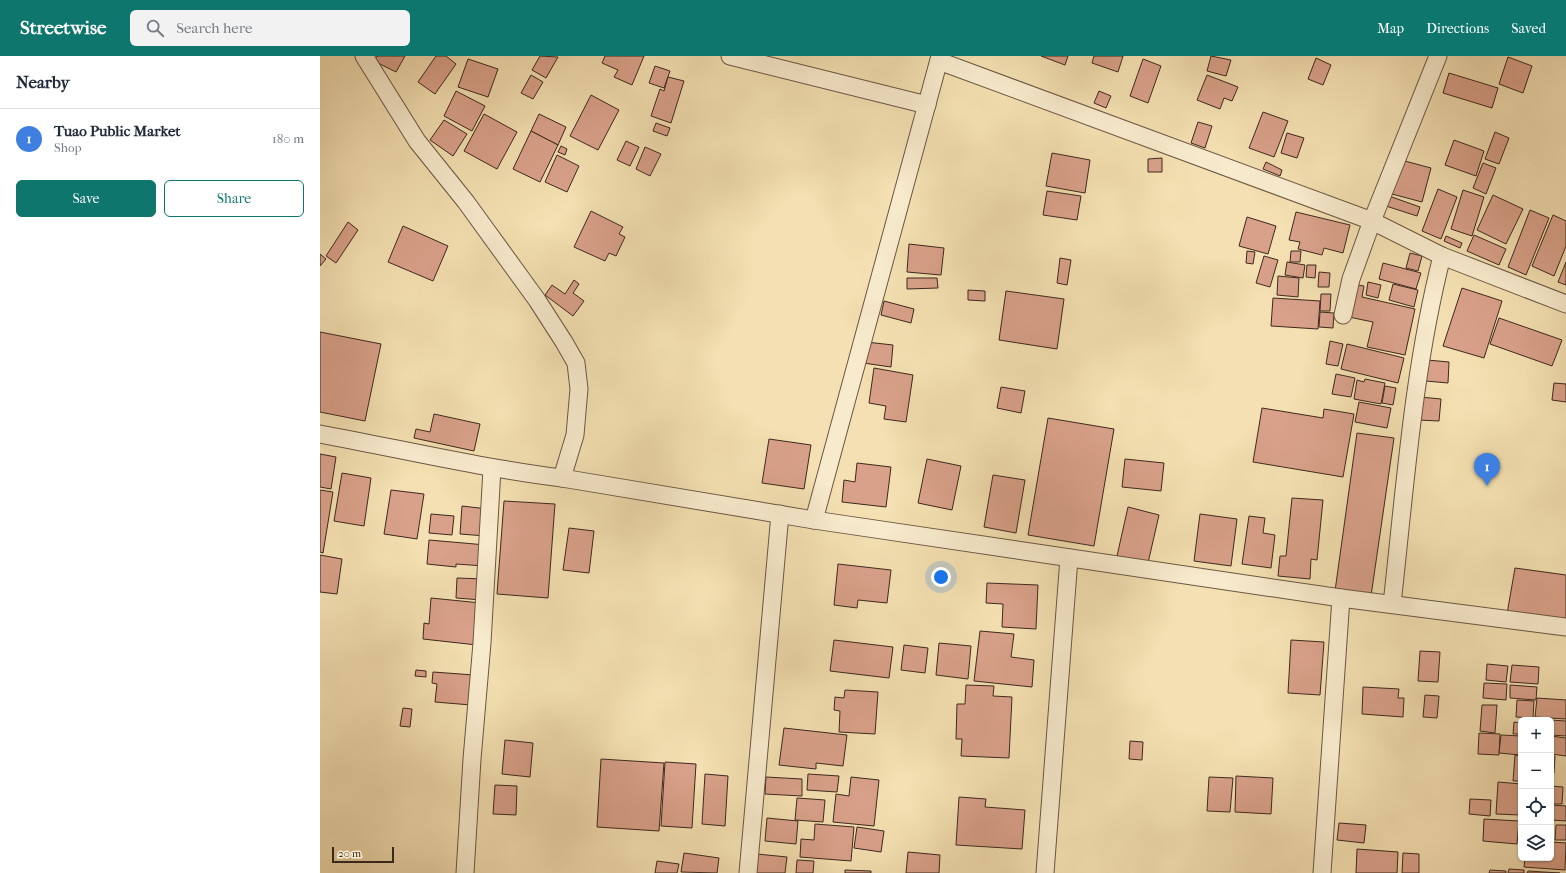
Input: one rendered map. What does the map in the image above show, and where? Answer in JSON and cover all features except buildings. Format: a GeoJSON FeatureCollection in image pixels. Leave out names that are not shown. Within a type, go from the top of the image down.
{"type":"FeatureCollection","features":[{"type":"Feature","properties":{"kind":"street"},"geometry":{"type":"LineString","coordinates":[[364,56],[417,141],[466,202],[537,300],[564,342],[576,364],[579,388],[575,435],[562,478]]}},
{"type":"Feature","properties":{"kind":"street"},"geometry":{"type":"LineString","coordinates":[[730,56],[927,105]]}},
{"type":"Feature","properties":{"kind":"street"},"geometry":{"type":"LineString","coordinates":[[1343,315],[1351,279],[1372,221],[1438,56]]}},
{"type":"Feature","properties":{"kind":"street"},"geometry":{"type":"LineString","coordinates":[[814,520],[940,58],[1372,221],[1442,256],[1566,304]]}},
{"type":"Feature","properties":{"kind":"street"},"geometry":{"type":"LineString","coordinates":[[1392,604],[1418,371],[1432,295],[1442,256]]}},
{"type":"Feature","properties":{"kind":"street"},"geometry":{"type":"LineString","coordinates":[[320,434],[436,456],[492,469],[562,478],[814,520],[1341,598],[1566,627]]}},
{"type":"Feature","properties":{"kind":"street"},"geometry":{"type":"LineString","coordinates":[[465,873],[472,759],[482,643],[492,469]]}},
{"type":"Feature","properties":{"kind":"street"},"geometry":{"type":"LineString","coordinates":[[748,873],[780,514]]}},
{"type":"Feature","properties":{"kind":"street"},"geometry":{"type":"LineString","coordinates":[[1045,873],[1069,558]]}},
{"type":"Feature","properties":{"kind":"street"},"geometry":{"type":"LineString","coordinates":[[1322,873],[1341,598]]}},
{"type":"Feature","properties":{"kind":"place","name":"Tuao Public Market"},"geometry":{"type":"Point","coordinates":[1487,486]}}]}
